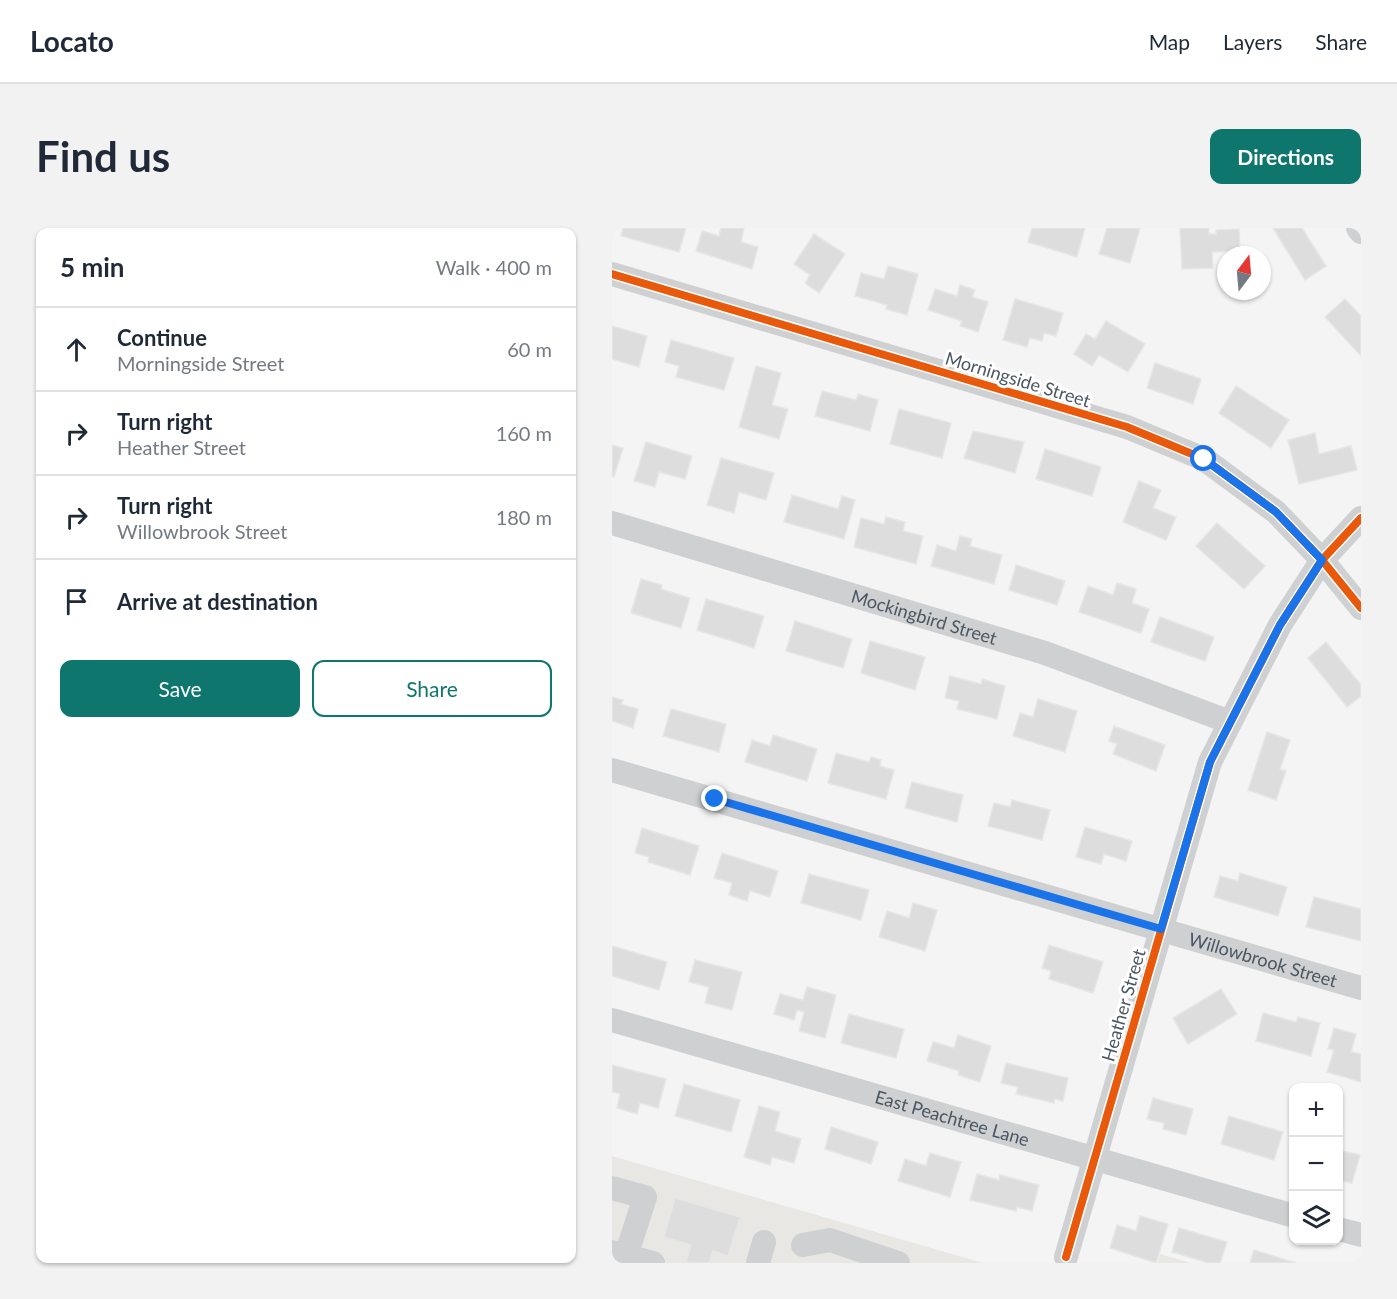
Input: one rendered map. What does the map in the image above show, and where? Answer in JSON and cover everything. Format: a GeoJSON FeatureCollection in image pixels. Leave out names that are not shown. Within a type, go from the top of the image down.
{"type":"FeatureCollection","features":[{"type":"Feature","properties":{"kind":"street"},"geometry":{"type":"LineString","coordinates":[[1358,228],[1361,232]]}},
{"type":"Feature","properties":{"kind":"street","name":"Morningside Street"},"geometry":{"type":"LineString","coordinates":[[612,274],[1127,427],[1204,459],[1276,512],[1322,560],[1361,608]]}},
{"type":"Feature","properties":{"kind":"street","name":"Heather Street"},"geometry":{"type":"LineString","coordinates":[[1066,1257],[1210,762],[1280,625],[1322,560],[1361,518]]}},
{"type":"Feature","properties":{"kind":"street","name":"Mockingbird Street"},"geometry":{"type":"LineString","coordinates":[[612,523],[1045,653],[1230,722]]}},
{"type":"Feature","properties":{"kind":"street","name":"Willowbrook Street"},"geometry":{"type":"LineString","coordinates":[[612,770],[1361,988]]}},
{"type":"Feature","properties":{"kind":"street","name":"East Peachtree Lane"},"geometry":{"type":"LineString","coordinates":[[612,1020],[1289,1215]]}},
{"type":"Feature","properties":{"kind":"street"},"geometry":{"type":"LineString","coordinates":[[612,1188],[645,1197],[619,1254],[653,1263]]}},
{"type":"Feature","properties":{"kind":"street"},"geometry":{"type":"LineString","coordinates":[[1343,1230],[1361,1235]]}},
{"type":"Feature","properties":{"kind":"street"},"geometry":{"type":"LineString","coordinates":[[803,1245],[830,1240],[860,1256],[898,1263]]}},
{"type":"Feature","properties":{"kind":"shaded area"},"geometry":{"type":"Polygon","coordinates":[[[612,1156],[983,1263],[612,1263],[612,1156]]]}},
{"type":"Feature","properties":{"kind":"shaded area"},"geometry":{"type":"Polygon","coordinates":[[[1160,1254],[1191,1263],[1158,1263],[1160,1254]]]}},
{"type":"Feature","properties":{"kind":"building"},"geometry":{"type":"Polygon","coordinates":[[[623,228],[686,228],[679,252],[621,236],[623,228]]]}},
{"type":"Feature","properties":{"kind":"building"},"geometry":{"type":"Polygon","coordinates":[[[721,228],[744,228],[741,242],[758,247],[752,269],[696,251],[702,231],[719,236],[721,228]]]}},
{"type":"Feature","properties":{"kind":"building"},"geometry":{"type":"Polygon","coordinates":[[[1032,228],[1085,228],[1077,257],[1028,242],[1032,228]]]}},
{"type":"Feature","properties":{"kind":"building"},"geometry":{"type":"Polygon","coordinates":[[[1107,228],[1140,228],[1130,263],[1099,254],[1107,228]]]}},
{"type":"Feature","properties":{"kind":"building"},"geometry":{"type":"Polygon","coordinates":[[[1180,228],[1209,228],[1209,234],[1216,234],[1216,230],[1239,229],[1240,246],[1217,246],[1217,252],[1212,252],[1213,268],[1182,269],[1180,228]]]}},
{"type":"Feature","properties":{"kind":"building"},"geometry":{"type":"Polygon","coordinates":[[[1273,228],[1302,228],[1326,266],[1305,280],[1273,228]]]}},
{"type":"Feature","properties":{"kind":"building"},"geometry":{"type":"Polygon","coordinates":[[[814,234],[845,254],[819,293],[805,283],[810,275],[794,264],[814,234]]]}},
{"type":"Feature","properties":{"kind":"building"},"geometry":{"type":"Polygon","coordinates":[[[888,266],[918,274],[907,315],[886,309],[887,305],[855,296],[861,273],[884,279],[888,266]]]}},
{"type":"Feature","properties":{"kind":"building"},"geometry":{"type":"Polygon","coordinates":[[[960,285],[975,290],[972,297],[988,302],[978,332],[960,326],[962,321],[928,310],[935,289],[957,296],[960,285]]]}},
{"type":"Feature","properties":{"kind":"building"},"geometry":{"type":"Polygon","coordinates":[[[1015,299],[1063,313],[1056,336],[1044,333],[1042,341],[1030,338],[1027,347],[1003,340],[1015,299]]]}},
{"type":"Feature","properties":{"kind":"building"},"geometry":{"type":"Polygon","coordinates":[[[1345,299],[1361,316],[1361,356],[1325,317],[1345,299]]]}},
{"type":"Feature","properties":{"kind":"building"},"geometry":{"type":"Polygon","coordinates":[[[1106,321],[1145,344],[1128,372],[1099,355],[1092,366],[1074,354],[1086,334],[1095,339],[1106,321]]]}},
{"type":"Feature","properties":{"kind":"building"},"geometry":{"type":"Polygon","coordinates":[[[612,326],[647,336],[639,367],[612,359],[612,326]]]}},
{"type":"Feature","properties":{"kind":"building"},"geometry":{"type":"Polygon","coordinates":[[[671,340],[734,358],[724,390],[676,377],[679,366],[665,362],[671,340]]]}},
{"type":"Feature","properties":{"kind":"building"},"geometry":{"type":"Polygon","coordinates":[[[1155,363],[1201,379],[1193,404],[1147,388],[1155,363]]]}},
{"type":"Feature","properties":{"kind":"building"},"geometry":{"type":"Polygon","coordinates":[[[756,366],[781,373],[772,405],[788,409],[779,439],[739,427],[756,366]]]}},
{"type":"Feature","properties":{"kind":"building"},"geometry":{"type":"Polygon","coordinates":[[[1236,386],[1289,420],[1271,448],[1219,413],[1236,386]]]}},
{"type":"Feature","properties":{"kind":"building"},"geometry":{"type":"Polygon","coordinates":[[[822,391],[856,400],[858,394],[878,400],[870,431],[815,416],[822,391]]]}},
{"type":"Feature","properties":{"kind":"building"},"geometry":{"type":"Polygon","coordinates":[[[899,409],[951,423],[942,458],[890,444],[899,409]]]}},
{"type":"Feature","properties":{"kind":"building"},"geometry":{"type":"Polygon","coordinates":[[[973,431],[1024,442],[1015,473],[964,458],[973,431]]]}},
{"type":"Feature","properties":{"kind":"building"},"geometry":{"type":"Polygon","coordinates":[[[1315,433],[1319,454],[1351,446],[1357,470],[1299,484],[1288,440],[1315,433]]]}},
{"type":"Feature","properties":{"kind":"building"},"geometry":{"type":"Polygon","coordinates":[[[646,442],[692,456],[685,479],[659,472],[655,487],[634,481],[646,442]]]}},
{"type":"Feature","properties":{"kind":"building"},"geometry":{"type":"Polygon","coordinates":[[[612,445],[623,448],[614,477],[612,476],[612,445]]]}},
{"type":"Feature","properties":{"kind":"building"},"geometry":{"type":"Polygon","coordinates":[[[1045,449],[1101,467],[1092,496],[1036,479],[1045,449]]]}},
{"type":"Feature","properties":{"kind":"building"},"geometry":{"type":"Polygon","coordinates":[[[721,458],[774,473],[766,500],[739,492],[734,513],[707,505],[721,458]]]}},
{"type":"Feature","properties":{"kind":"building"},"geometry":{"type":"Polygon","coordinates":[[[1139,481],[1161,490],[1153,508],[1176,517],[1166,540],[1123,522],[1139,481]]]}},
{"type":"Feature","properties":{"kind":"building"},"geometry":{"type":"Polygon","coordinates":[[[792,495],[838,509],[842,496],[855,500],[844,539],[784,522],[792,495]]]}},
{"type":"Feature","properties":{"kind":"building"},"geometry":{"type":"Polygon","coordinates":[[[886,517],[905,522],[903,531],[923,536],[916,564],[854,547],[861,518],[884,524],[886,517]]]}},
{"type":"Feature","properties":{"kind":"building"},"geometry":{"type":"Polygon","coordinates":[[[1217,523],[1265,566],[1244,589],[1196,546],[1217,523]]]}},
{"type":"Feature","properties":{"kind":"building"},"geometry":{"type":"Polygon","coordinates":[[[960,536],[972,539],[970,546],[1002,555],[994,584],[931,566],[937,545],[956,551],[960,536]]]}},
{"type":"Feature","properties":{"kind":"building"},"geometry":{"type":"Polygon","coordinates":[[[1016,565],[1065,581],[1057,605],[1009,590],[1016,565]]]}},
{"type":"Feature","properties":{"kind":"building"},"geometry":{"type":"Polygon","coordinates":[[[641,579],[662,585],[661,589],[690,598],[681,628],[631,613],[641,579]]]}},
{"type":"Feature","properties":{"kind":"building"},"geometry":{"type":"Polygon","coordinates":[[[1117,583],[1136,589],[1132,603],[1149,609],[1141,633],[1079,612],[1088,586],[1113,595],[1117,583]]]}},
{"type":"Feature","properties":{"kind":"building"},"geometry":{"type":"Polygon","coordinates":[[[706,599],[764,616],[754,648],[697,630],[706,599]]]}},
{"type":"Feature","properties":{"kind":"building"},"geometry":{"type":"Polygon","coordinates":[[[1160,617],[1214,637],[1205,661],[1151,642],[1160,617]]]}},
{"type":"Feature","properties":{"kind":"building"},"geometry":{"type":"Polygon","coordinates":[[[795,621],[852,639],[843,668],[786,651],[795,621]]]}},
{"type":"Feature","properties":{"kind":"building"},"geometry":{"type":"Polygon","coordinates":[[[870,641],[925,657],[915,690],[861,673],[870,641]]]}},
{"type":"Feature","properties":{"kind":"building"},"geometry":{"type":"Polygon","coordinates":[[[1326,642],[1361,685],[1361,696],[1347,707],[1308,658],[1326,642]]]}},
{"type":"Feature","properties":{"kind":"building"},"geometry":{"type":"Polygon","coordinates":[[[950,676],[981,684],[982,679],[1005,686],[997,719],[957,709],[959,701],[945,698],[950,676]]]}},
{"type":"Feature","properties":{"kind":"building"},"geometry":{"type":"Polygon","coordinates":[[[612,697],[623,700],[621,704],[638,709],[633,728],[612,721],[612,697]]]}},
{"type":"Feature","properties":{"kind":"building"},"geometry":{"type":"Polygon","coordinates":[[[1038,699],[1077,711],[1065,752],[1013,736],[1020,713],[1033,717],[1038,699]]]}},
{"type":"Feature","properties":{"kind":"building"},"geometry":{"type":"Polygon","coordinates":[[[671,709],[726,724],[719,752],[663,736],[671,709]]]}},
{"type":"Feature","properties":{"kind":"building"},"geometry":{"type":"Polygon","coordinates":[[[1114,726],[1165,745],[1156,771],[1113,754],[1117,744],[1109,741],[1114,726]]]}},
{"type":"Feature","properties":{"kind":"building"},"geometry":{"type":"Polygon","coordinates":[[[1267,732],[1290,740],[1280,769],[1286,771],[1276,800],[1248,790],[1267,732]]]}},
{"type":"Feature","properties":{"kind":"building"},"geometry":{"type":"Polygon","coordinates":[[[773,735],[817,749],[807,781],[745,762],[752,740],[770,746],[773,735]]]}},
{"type":"Feature","properties":{"kind":"building"},"geometry":{"type":"Polygon","coordinates":[[[836,753],[869,762],[871,757],[881,760],[880,766],[894,770],[886,799],[828,783],[836,753]]]}},
{"type":"Feature","properties":{"kind":"building"},"geometry":{"type":"Polygon","coordinates":[[[912,782],[963,795],[957,822],[905,808],[912,782]]]}},
{"type":"Feature","properties":{"kind":"building"},"geometry":{"type":"Polygon","coordinates":[[[1012,800],[1050,810],[1042,840],[988,826],[994,803],[1010,807],[1012,800]]]}},
{"type":"Feature","properties":{"kind":"building"},"geometry":{"type":"Polygon","coordinates":[[[1085,827],[1132,841],[1126,861],[1104,854],[1101,864],[1076,857],[1085,827]]]}},
{"type":"Feature","properties":{"kind":"building"},"geometry":{"type":"Polygon","coordinates":[[[642,828],[699,846],[690,875],[648,862],[649,857],[635,853],[642,828]]]}},
{"type":"Feature","properties":{"kind":"building"},"geometry":{"type":"Polygon","coordinates":[[[722,853],[778,871],[770,897],[750,891],[747,901],[729,895],[732,883],[714,878],[722,853]]]}},
{"type":"Feature","properties":{"kind":"building"},"geometry":{"type":"Polygon","coordinates":[[[1240,873],[1287,887],[1278,916],[1214,897],[1220,876],[1238,881],[1240,873]]]}},
{"type":"Feature","properties":{"kind":"building"},"geometry":{"type":"Polygon","coordinates":[[[809,874],[869,890],[861,920],[801,903],[809,874]]]}},
{"type":"Feature","properties":{"kind":"building"},"geometry":{"type":"Polygon","coordinates":[[[1314,897],[1361,909],[1361,941],[1306,927],[1314,897]]]}},
{"type":"Feature","properties":{"kind":"building"},"geometry":{"type":"Polygon","coordinates":[[[913,903],[937,910],[925,951],[879,937],[887,911],[909,918],[913,903]]]}},
{"type":"Feature","properties":{"kind":"building"},"geometry":{"type":"Polygon","coordinates":[[[1049,945],[1103,962],[1093,993],[1049,979],[1051,971],[1042,968],[1049,945]]]}},
{"type":"Feature","properties":{"kind":"building"},"geometry":{"type":"Polygon","coordinates":[[[612,946],[667,962],[659,990],[612,976],[612,946]]]}},
{"type":"Feature","properties":{"kind":"building"},"geometry":{"type":"Polygon","coordinates":[[[695,960],[742,972],[732,1010],[705,1003],[709,987],[689,982],[695,960]]]}},
{"type":"Feature","properties":{"kind":"building"},"geometry":{"type":"Polygon","coordinates":[[[807,987],[836,995],[825,1038],[799,1031],[804,1012],[797,1010],[794,1020],[774,1014],[780,994],[803,1000],[807,987]]]}},
{"type":"Feature","properties":{"kind":"building"},"geometry":{"type":"Polygon","coordinates":[[[1221,989],[1237,1014],[1188,1044],[1173,1018],[1221,989]]]}},
{"type":"Feature","properties":{"kind":"building"},"geometry":{"type":"Polygon","coordinates":[[[1263,1013],[1296,1022],[1298,1017],[1320,1023],[1311,1056],[1256,1041],[1263,1013]]]}},
{"type":"Feature","properties":{"kind":"building"},"geometry":{"type":"Polygon","coordinates":[[[849,1014],[904,1029],[896,1058],[841,1043],[849,1014]]]}},
{"type":"Feature","properties":{"kind":"building"},"geometry":{"type":"Polygon","coordinates":[[[1334,1028],[1356,1034],[1351,1052],[1361,1054],[1361,1082],[1327,1072],[1334,1050],[1328,1049],[1334,1028]]]}},
{"type":"Feature","properties":{"kind":"building"},"geometry":{"type":"Polygon","coordinates":[[[958,1035],[991,1046],[980,1082],[958,1075],[959,1071],[927,1061],[933,1042],[954,1048],[958,1035]]]}},
{"type":"Feature","properties":{"kind":"building"},"geometry":{"type":"Polygon","coordinates":[[[1006,1063],[1068,1078],[1063,1101],[1055,1099],[1054,1103],[1016,1094],[1018,1087],[1001,1083],[1006,1063]]]}},
{"type":"Feature","properties":{"kind":"building"},"geometry":{"type":"Polygon","coordinates":[[[612,1065],[666,1079],[658,1108],[640,1103],[637,1114],[617,1108],[620,1094],[612,1092],[612,1065]]]}},
{"type":"Feature","properties":{"kind":"building"},"geometry":{"type":"Polygon","coordinates":[[[684,1084],[740,1100],[731,1132],[675,1116],[684,1084]]]}},
{"type":"Feature","properties":{"kind":"building"},"geometry":{"type":"Polygon","coordinates":[[[1153,1098],[1193,1109],[1186,1135],[1163,1129],[1164,1123],[1147,1119],[1153,1098]]]}},
{"type":"Feature","properties":{"kind":"building"},"geometry":{"type":"Polygon","coordinates":[[[759,1106],[780,1112],[775,1131],[801,1139],[794,1163],[772,1157],[770,1165],[744,1157],[759,1106]]]}},
{"type":"Feature","properties":{"kind":"building"},"geometry":{"type":"Polygon","coordinates":[[[1229,1116],[1283,1132],[1274,1160],[1221,1144],[1229,1116]]]}},
{"type":"Feature","properties":{"kind":"building"},"geometry":{"type":"Polygon","coordinates":[[[831,1127],[878,1142],[871,1164],[825,1149],[831,1127]]]}},
{"type":"Feature","properties":{"kind":"building"},"geometry":{"type":"Polygon","coordinates":[[[1343,1151],[1360,1155],[1352,1183],[1343,1181],[1343,1151]]]}},
{"type":"Feature","properties":{"kind":"building"},"geometry":{"type":"Polygon","coordinates":[[[930,1153],[961,1162],[950,1197],[898,1181],[905,1159],[926,1166],[930,1153]]]}},
{"type":"Feature","properties":{"kind":"building"},"geometry":{"type":"Polygon","coordinates":[[[977,1174],[999,1180],[1000,1175],[1039,1185],[1032,1211],[1017,1207],[1016,1211],[970,1200],[977,1174]]]}},
{"type":"Feature","properties":{"kind":"building"},"geometry":{"type":"Polygon","coordinates":[[[675,1198],[740,1217],[728,1256],[713,1251],[709,1263],[686,1263],[691,1245],[664,1237],[675,1198]]]}},
{"type":"Feature","properties":{"kind":"building"},"geometry":{"type":"Polygon","coordinates":[[[1140,1216],[1168,1224],[1156,1263],[1110,1248],[1117,1225],[1136,1231],[1140,1216]]]}},
{"type":"Feature","properties":{"kind":"building"},"geometry":{"type":"Polygon","coordinates":[[[1179,1228],[1227,1242],[1220,1263],[1209,1263],[1172,1252],[1179,1228]]]}},
{"type":"Feature","properties":{"kind":"building"},"geometry":{"type":"Polygon","coordinates":[[[1254,1250],[1296,1263],[1250,1263],[1254,1250]]]}},
{"type":"Feature","properties":{"kind":"cycle path"},"geometry":{"type":"LineString","coordinates":[[612,274],[1127,427],[1204,459],[1276,512],[1322,560],[1361,608]]}},
{"type":"Feature","properties":{"kind":"cycle path"},"geometry":{"type":"LineString","coordinates":[[1066,1257],[1210,762],[1280,625],[1322,560],[1361,518]]}},
{"type":"Feature","properties":{"kind":"route"},"geometry":{"type":"LineString","coordinates":[[715,799],[1161,929],[1210,762],[1280,625],[1322,560],[1276,512],[1204,459]]}}]}
